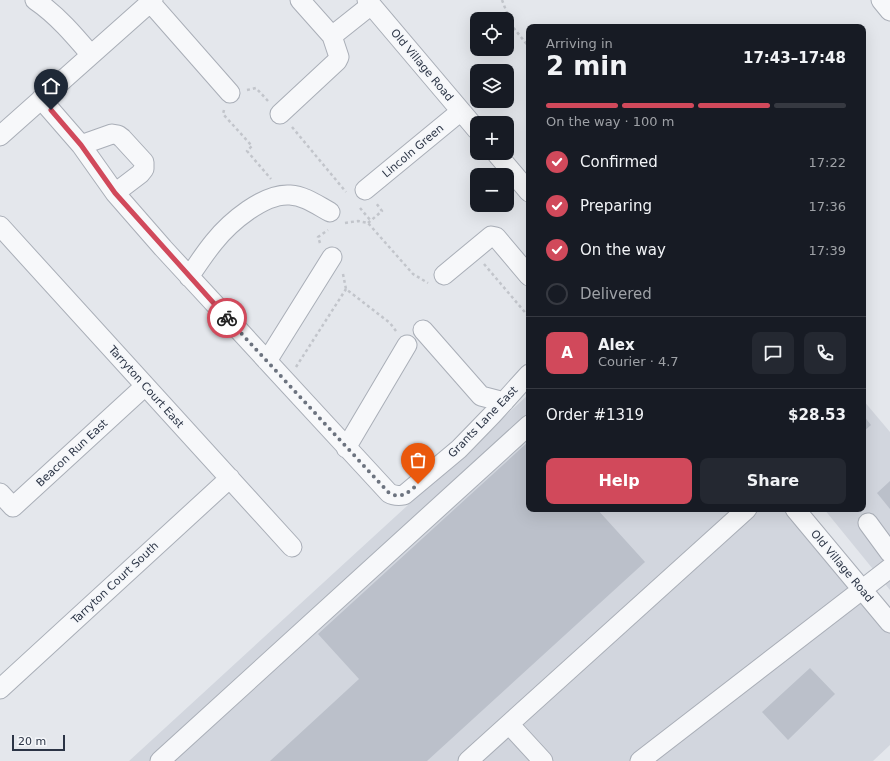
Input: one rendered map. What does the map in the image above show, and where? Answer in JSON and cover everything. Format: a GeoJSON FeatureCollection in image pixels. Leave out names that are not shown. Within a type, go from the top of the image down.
{"type":"FeatureCollection","features":[{"type":"Feature","properties":{"kind":"street"},"geometry":{"type":"LineString","coordinates":[[34,0],[63,23],[91,55]]}},
{"type":"Feature","properties":{"kind":"street"},"geometry":{"type":"LineString","coordinates":[[280,114],[337,61],[339,57],[332,36],[300,0]]}},
{"type":"Feature","properties":{"kind":"street"},"geometry":{"type":"LineString","coordinates":[[881,0],[890,11]]}},
{"type":"Feature","properties":{"kind":"street"},"geometry":{"type":"LineString","coordinates":[[0,136],[152,1],[230,93]]}},
{"type":"Feature","properties":{"kind":"street"},"geometry":{"type":"LineString","coordinates":[[332,36],[369,2]]}},
{"type":"Feature","properties":{"kind":"street","name":"Old Village Road"},"geometry":{"type":"LineString","coordinates":[[369,2],[470,122]]}},
{"type":"Feature","properties":{"kind":"street"},"geometry":{"type":"LineString","coordinates":[[41,99],[81,145],[115,193],[189,277],[346,448],[407,345]]}},
{"type":"Feature","properties":{"kind":"street","name":"Lincoln Green"},"geometry":{"type":"LineString","coordinates":[[357,197],[461,111]]}},
{"type":"Feature","properties":{"kind":"street"},"geometry":{"type":"LineString","coordinates":[[81,145],[112,134],[118,135],[144,162],[144,169],[140,174],[115,193]]}},
{"type":"Feature","properties":{"kind":"street"},"geometry":{"type":"LineString","coordinates":[[502,160],[526,188]]}},
{"type":"Feature","properties":{"kind":"street"},"geometry":{"type":"LineString","coordinates":[[189,277],[215,241],[227,229],[242,215],[268,199],[284,195],[305,198],[334,221]]}},
{"type":"Feature","properties":{"kind":"street","name":"Tarryton Court East"},"geometry":{"type":"LineString","coordinates":[[0,226],[292,547]]}},
{"type":"Feature","properties":{"kind":"street"},"geometry":{"type":"LineString","coordinates":[[436,280],[491,236],[496,237],[526,272]]}},
{"type":"Feature","properties":{"kind":"street"},"geometry":{"type":"LineString","coordinates":[[267,362],[332,256]]}},
{"type":"Feature","properties":{"kind":"street"},"geometry":{"type":"LineString","coordinates":[[423,330],[481,396],[504,402]]}},
{"type":"Feature","properties":{"kind":"street","name":"Grants Lane East"},"geometry":{"type":"LineString","coordinates":[[346,448],[389,493],[398,496],[404,495],[458,449],[526,377]]}},
{"type":"Feature","properties":{"kind":"street","name":"Beacon Run East"},"geometry":{"type":"LineString","coordinates":[[0,493],[13,507],[145,386]]}},
{"type":"Feature","properties":{"kind":"street"},"geometry":{"type":"LineString","coordinates":[[160,761],[526,428]]}},
{"type":"Feature","properties":{"kind":"street","name":"Tarryton Court South"},"geometry":{"type":"LineString","coordinates":[[0,689],[230,478]]}},
{"type":"Feature","properties":{"kind":"street"},"geometry":{"type":"LineString","coordinates":[[468,761],[744,512]]}},
{"type":"Feature","properties":{"kind":"street","name":"Old Village Road"},"geometry":{"type":"LineString","coordinates":[[797,512],[890,623]]}},
{"type":"Feature","properties":{"kind":"street"},"geometry":{"type":"LineString","coordinates":[[868,522],[890,553]]}},
{"type":"Feature","properties":{"kind":"street"},"geometry":{"type":"LineString","coordinates":[[640,761],[890,568]]}},
{"type":"Feature","properties":{"kind":"street"},"geometry":{"type":"LineString","coordinates":[[509,724],[543,761]]}},
{"type":"Feature","properties":{"kind":"path"},"geometry":{"type":"LineString","coordinates":[[502,0],[512,26],[526,43]]}},
{"type":"Feature","properties":{"kind":"path"},"geometry":{"type":"LineString","coordinates":[[284,195],[247,152],[252,146],[223,114],[230,93],[256,88],[357,197],[371,221]]}},
{"type":"Feature","properties":{"kind":"path"},"geometry":{"type":"LineString","coordinates":[[407,345],[390,323],[346,289],[341,262],[324,251],[318,237],[334,221],[358,220],[368,223],[413,274],[436,280]]}},
{"type":"Feature","properties":{"kind":"path"},"geometry":{"type":"LineString","coordinates":[[480,259],[526,313]]}},
{"type":"Feature","properties":{"kind":"path"},"geometry":{"type":"LineString","coordinates":[[286,383],[346,289]]}},
{"type":"Feature","properties":{"kind":"shaded area"},"geometry":{"type":"Polygon","coordinates":[[[526,397],[526,512],[798,512],[890,623],[890,745],[873,761],[129,761],[526,397]]]}},
{"type":"Feature","properties":{"kind":"shaded area"},"geometry":{"type":"Polygon","coordinates":[[[866,404],[890,432],[890,590],[826,512],[866,512],[866,404]]]}},
{"type":"Feature","properties":{"kind":"building"},"geometry":{"type":"Polygon","coordinates":[[[866,419],[871,425],[866,429],[866,419]]]}},
{"type":"Feature","properties":{"kind":"building"},"geometry":{"type":"Polygon","coordinates":[[[526,444],[526,512],[600,512],[645,562],[427,761],[270,761],[359,679],[318,634],[526,444]]]}},
{"type":"Feature","properties":{"kind":"building"},"geometry":{"type":"Polygon","coordinates":[[[890,481],[890,509],[877,493],[890,481]]]}},
{"type":"Feature","properties":{"kind":"building"},"geometry":{"type":"Polygon","coordinates":[[[810,668],[835,694],[788,740],[762,712],[810,668]]]}},
{"type":"Feature","properties":{"kind":"way so far"},"geometry":{"type":"LineString","coordinates":[[227,318],[389,493],[393,496],[404,495],[418,484]]}},
{"type":"Feature","properties":{"kind":"route"},"geometry":{"type":"LineString","coordinates":[[51,110],[72,133],[115,193],[227,318]]}}]}
